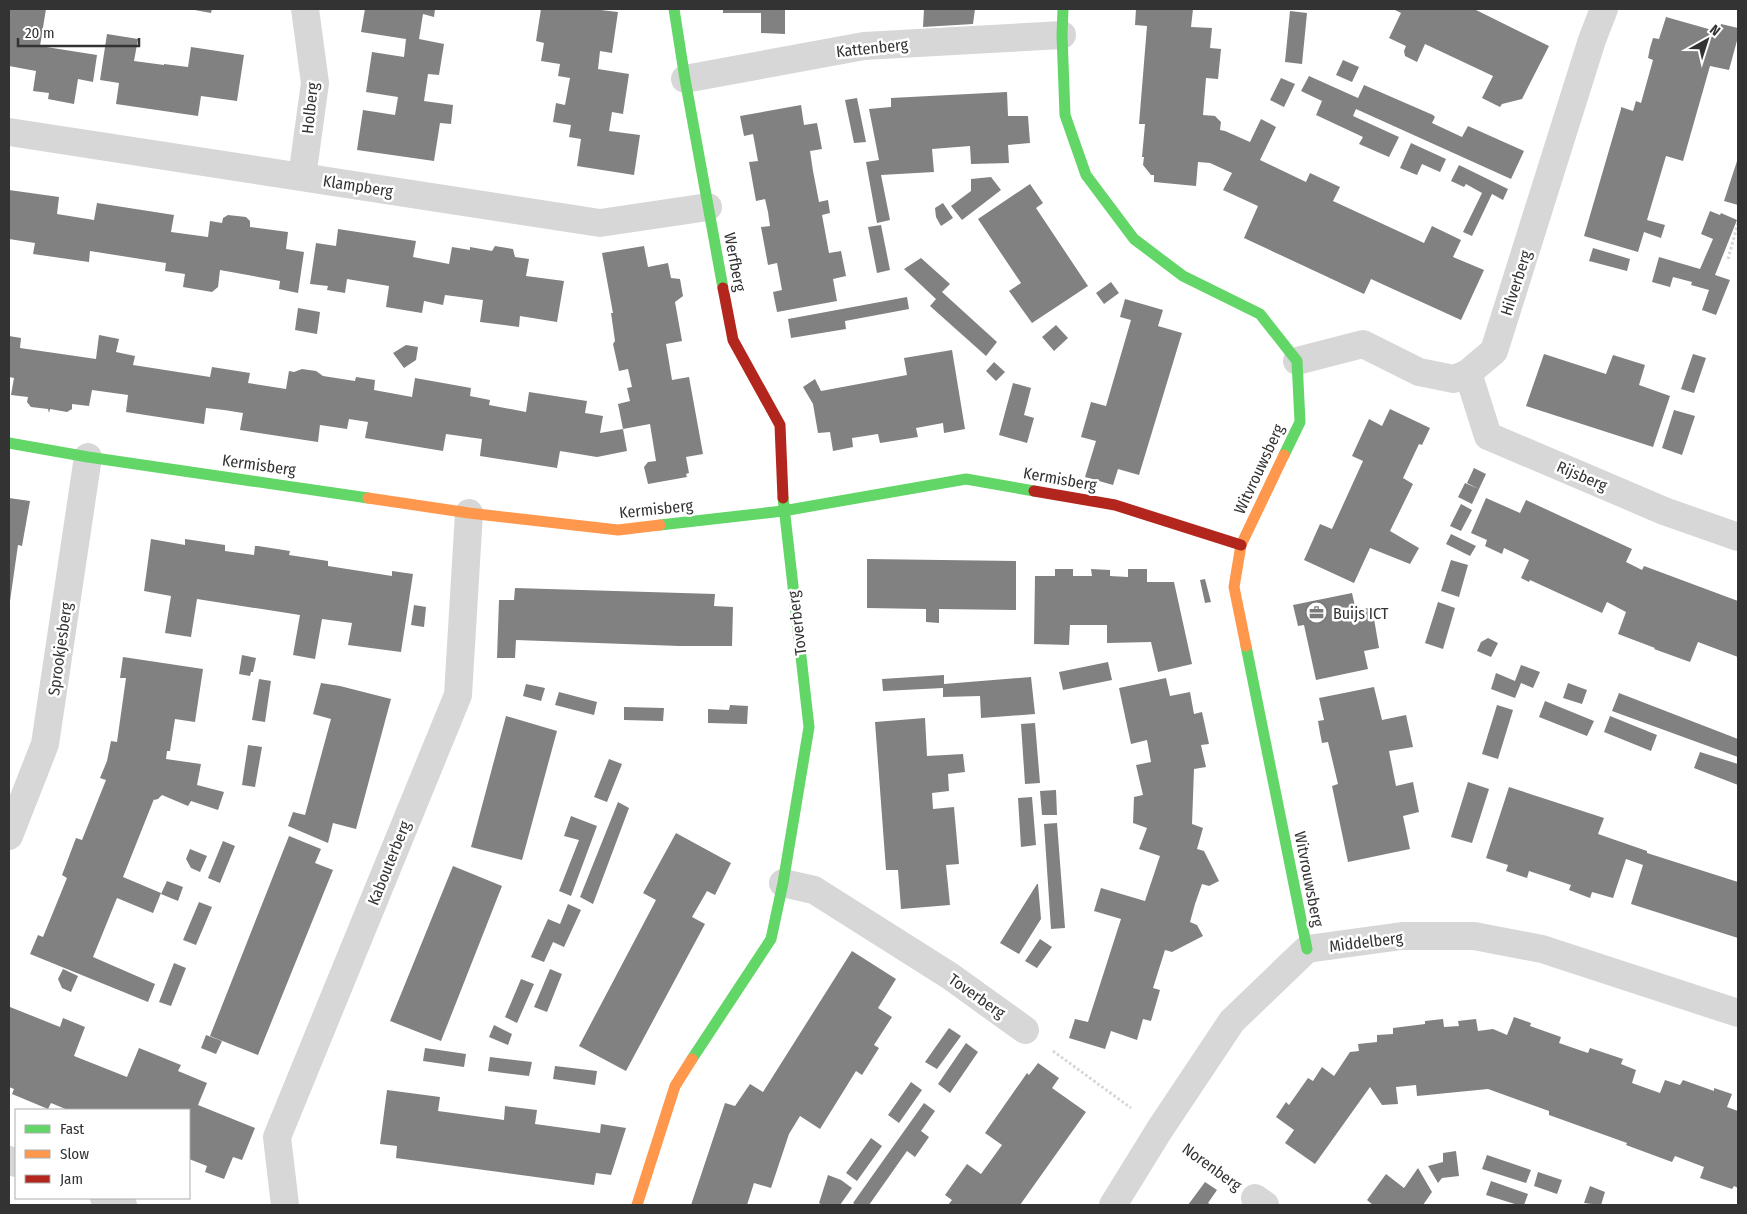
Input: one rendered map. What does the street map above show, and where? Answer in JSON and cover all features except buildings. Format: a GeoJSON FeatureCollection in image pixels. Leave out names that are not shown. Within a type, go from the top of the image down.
{"type":"FeatureCollection","features":[{"type":"Feature","properties":{"kind":"street","name":"Holberg"},"geometry":{"type":"LineString","coordinates":[[302,177],[315,83],[305,9]]}},
{"type":"Feature","properties":{"kind":"street","name":"Werfberg"},"geometry":{"type":"LineString","coordinates":[[674,9],[684,80],[734,340],[780,425],[783,511]]}},
{"type":"Feature","properties":{"kind":"street","name":"Hilverberg"},"geometry":{"type":"LineString","coordinates":[[1468,373],[1494,351],[1604,9]]}},
{"type":"Feature","properties":{"kind":"street","name":"Kattenberg"},"geometry":{"type":"LineString","coordinates":[[684,80],[864,46],[1063,22]]}},
{"type":"Feature","properties":{"kind":"street"},"geometry":{"type":"LineString","coordinates":[[1063,22],[1066,114],[1086,175],[1134,239],[1183,276],[1260,314],[1297,361],[1363,344],[1419,372],[1454,379],[1468,373]]}},
{"type":"Feature","properties":{"kind":"street","name":"Klampberg"},"geometry":{"type":"LineString","coordinates":[[9,132],[600,224],[708,207]]}},
{"type":"Feature","properties":{"kind":"street","name":"Witvrouwsberg"},"geometry":{"type":"LineString","coordinates":[[1297,361],[1300,422],[1241,546],[1234,587],[1307,949]]}},
{"type":"Feature","properties":{"kind":"street","name":"Rijsberg"},"geometry":{"type":"LineString","coordinates":[[1468,373],[1488,436],[1664,510],[1738,537]]}},
{"type":"Feature","properties":{"kind":"street","name":"Kermisberg"},"geometry":{"type":"LineString","coordinates":[[9,444],[469,513],[618,530],[783,511],[966,479],[1115,505],[1241,546]]}},
{"type":"Feature","properties":{"kind":"street","name":"Sprookjesberg"},"geometry":{"type":"LineString","coordinates":[[9,836],[46,744],[88,457]]}},
{"type":"Feature","properties":{"kind":"street","name":"Toverberg"},"geometry":{"type":"LineString","coordinates":[[637,1205],[675,1086],[771,939],[783,883],[809,727],[783,511]]}},
{"type":"Feature","properties":{"kind":"street","name":"Kabouterberg"},"geometry":{"type":"LineString","coordinates":[[285,1205],[277,1137],[458,694],[469,513]]}},
{"type":"Feature","properties":{"kind":"street","name":"Toverberg"},"geometry":{"type":"LineString","coordinates":[[783,883],[814,890],[950,976],[1026,1030]]}},
{"type":"Feature","properties":{"kind":"street","name":"Middelberg"},"geometry":{"type":"LineString","coordinates":[[1113,1205],[1160,1129],[1232,1021],[1307,949],[1402,936],[1474,936],[1542,949],[1738,1013]]}},
{"type":"Feature","properties":{"kind":"street"},"geometry":{"type":"LineString","coordinates":[[107,1199],[123,1205]]}},
{"type":"Feature","properties":{"kind":"path"},"geometry":{"type":"LineString","coordinates":[[1728,259],[1738,223]]}},
{"type":"Feature","properties":{"kind":"path"},"geometry":{"type":"LineString","coordinates":[[1026,1030],[1160,1129]]}},
{"type":"Feature","properties":{"kind":"path","name":"Norenberg"},"geometry":{"type":"LineString","coordinates":[[1160,1129],[1260,1202]]}},
{"type":"Feature","properties":{"kind":"traffic: fast"},"geometry":{"type":"LineString","coordinates":[[674,9],[723,288]]}},
{"type":"Feature","properties":{"kind":"traffic: fast"},"geometry":{"type":"LineString","coordinates":[[1063,9],[1065,115],[1086,175],[1134,239],[1183,276],[1260,314],[1297,361],[1300,422],[1284,455]]}},
{"type":"Feature","properties":{"kind":"traffic: fast"},"geometry":{"type":"LineString","coordinates":[[9,443],[88,457],[368,498]]}},
{"type":"Feature","properties":{"kind":"traffic: fast"},"geometry":{"type":"LineString","coordinates":[[660,525],[783,511],[966,479],[1034,491]]}},
{"type":"Feature","properties":{"kind":"traffic: fast"},"geometry":{"type":"LineString","coordinates":[[692,1059],[771,939],[783,883],[809,727],[783,498]]}},
{"type":"Feature","properties":{"kind":"traffic: fast"},"geometry":{"type":"LineString","coordinates":[[1246,646],[1307,949]]}},
{"type":"Feature","properties":{"kind":"traffic: slow"},"geometry":{"type":"LineString","coordinates":[[1246,646],[1234,587],[1241,545],[1284,455]]}},
{"type":"Feature","properties":{"kind":"traffic: slow"},"geometry":{"type":"LineString","coordinates":[[368,498],[469,513],[618,530],[660,525]]}},
{"type":"Feature","properties":{"kind":"traffic: slow"},"geometry":{"type":"LineString","coordinates":[[637,1205],[675,1086],[692,1059]]}},
{"type":"Feature","properties":{"kind":"traffic: jam"},"geometry":{"type":"LineString","coordinates":[[723,288],[733,340],[780,425],[783,498]]}},
{"type":"Feature","properties":{"kind":"traffic: jam"},"geometry":{"type":"LineString","coordinates":[[1034,491],[1115,505],[1241,545]]}},
{"type":"Feature","properties":{"kind":"place","name":"Buijs ICT"},"geometry":{"type":"Point","coordinates":[1317,613]}}]}
